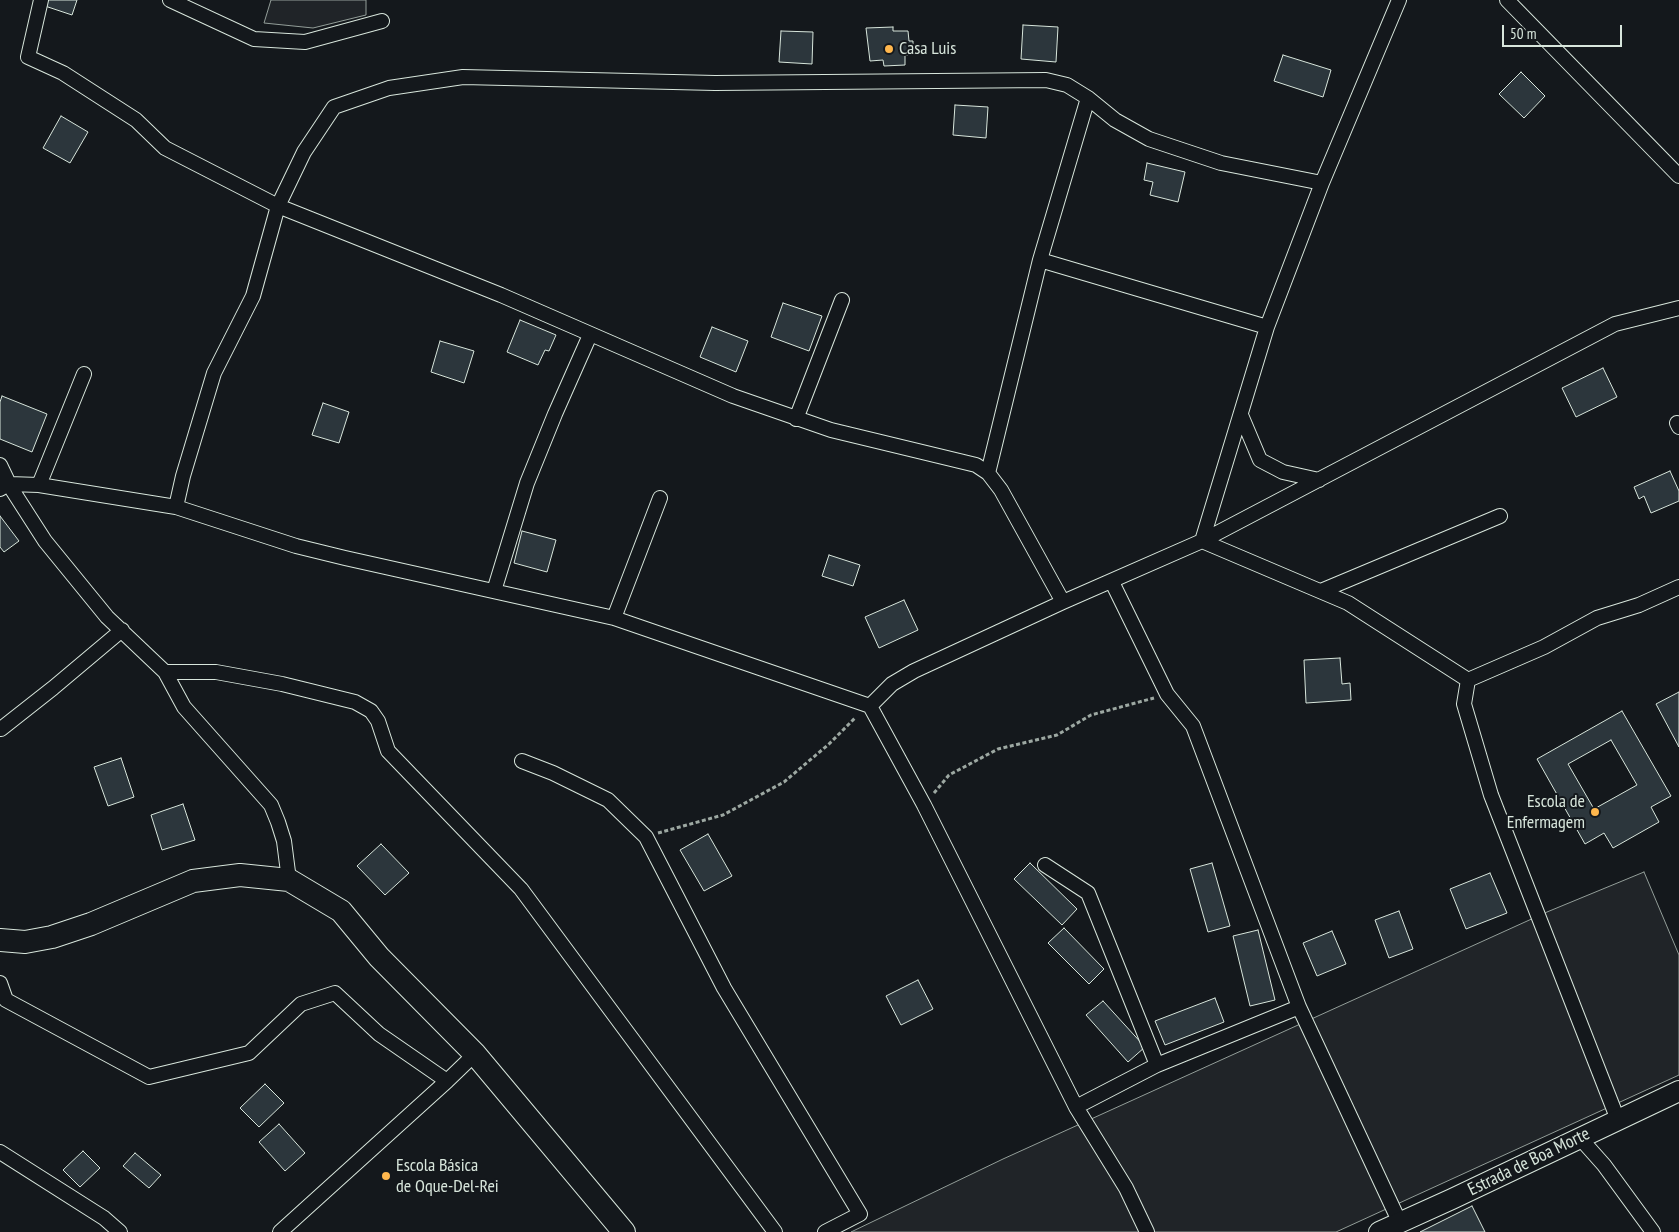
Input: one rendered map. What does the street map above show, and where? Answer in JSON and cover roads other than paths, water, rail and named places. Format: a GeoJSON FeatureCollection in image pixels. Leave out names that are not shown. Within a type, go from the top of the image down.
{"type":"FeatureCollection","features":[{"type":"Feature","properties":{"kind":"main road"},"geometry":{"type":"LineString","coordinates":[[0,940],[25,942],[52,937],[91,924],[193,881],[240,875],[288,880],[341,911],[379,957],[475,1054],[624,1232]]}},
{"type":"Feature","properties":{"kind":"main road","name":"Estrada de Boa Morte"},"geometry":{"type":"LineString","coordinates":[[1379,1232],[1679,1091]]}},
{"type":"Feature","properties":{"kind":"street"},"geometry":{"type":"LineString","coordinates":[[41,0],[28,57],[63,73],[136,120],[165,148],[278,206],[501,295],[733,396],[831,430],[976,465],[988,473],[1001,490],[1062,602]]}},
{"type":"Feature","properties":{"kind":"street"},"geometry":{"type":"LineString","coordinates":[[170,0],[254,39],[305,42],[382,22]]}},
{"type":"Feature","properties":{"kind":"street"},"geometry":{"type":"LineString","coordinates":[[1202,541],[1267,327],[1322,183],[1399,0]]}},
{"type":"Feature","properties":{"kind":"street"},"geometry":{"type":"LineString","coordinates":[[1507,0],[1679,176]]}},
{"type":"Feature","properties":{"kind":"street"},"geometry":{"type":"LineString","coordinates":[[176,507],[183,476],[214,373],[253,296],[278,206],[304,152],[334,107],[389,88],[463,77],[715,83],[1046,80],[1067,85],[1088,98],[1114,120],[1149,139],[1221,163],[1322,183]]}},
{"type":"Feature","properties":{"kind":"street"},"geometry":{"type":"LineString","coordinates":[[988,473],[1040,260],[1088,98]]}},
{"type":"Feature","properties":{"kind":"street"},"geometry":{"type":"LineString","coordinates":[[1040,260],[1267,327]]}},
{"type":"Feature","properties":{"kind":"street"},"geometry":{"type":"LineString","coordinates":[[796,419],[842,300]]}},
{"type":"Feature","properties":{"kind":"street"},"geometry":{"type":"LineString","coordinates":[[870,706],[892,684],[914,671],[1062,602],[1112,582],[1202,541],[1615,324],[1679,308]]}},
{"type":"Feature","properties":{"kind":"street"},"geometry":{"type":"LineString","coordinates":[[494,591],[527,483],[590,335]]}},
{"type":"Feature","properties":{"kind":"street"},"geometry":{"type":"LineString","coordinates":[[39,485],[84,374]]}},
{"type":"Feature","properties":{"kind":"street"},"geometry":{"type":"LineString","coordinates":[[1241,415],[1260,460],[1283,472],[1319,480]]}},
{"type":"Feature","properties":{"kind":"street"},"geometry":{"type":"LineString","coordinates":[[0,465],[4,487],[45,541],[107,617],[165,672],[184,707],[270,805],[284,841],[288,880]]}},
{"type":"Feature","properties":{"kind":"street"},"geometry":{"type":"LineString","coordinates":[[4,487],[39,485],[176,507],[304,548],[614,618],[870,706],[924,805],[1076,1108],[1126,1188],[1148,1232]]}},
{"type":"Feature","properties":{"kind":"street"},"geometry":{"type":"LineString","coordinates":[[614,618],[660,498]]}},
{"type":"Feature","properties":{"kind":"street"},"geometry":{"type":"LineString","coordinates":[[1321,591],[1500,516]]}},
{"type":"Feature","properties":{"kind":"street"},"geometry":{"type":"LineString","coordinates":[[1202,541],[1348,603],[1468,680]]}},
{"type":"Feature","properties":{"kind":"street"},"geometry":{"type":"LineString","coordinates":[[1112,582],[1167,694],[1193,726],[1298,1007],[1400,1223]]}},
{"type":"Feature","properties":{"kind":"street"},"geometry":{"type":"LineString","coordinates":[[1468,680],[1544,647],[1597,618],[1639,605],[1679,587]]}},
{"type":"Feature","properties":{"kind":"street"},"geometry":{"type":"LineString","coordinates":[[0,728],[122,630]]}},
{"type":"Feature","properties":{"kind":"street"},"geometry":{"type":"LineString","coordinates":[[165,672],[216,672],[282,684],[355,702],[371,711],[378,721],[388,751],[521,889],[774,1232]]}},
{"type":"Feature","properties":{"kind":"street"},"geometry":{"type":"LineString","coordinates":[[1468,680],[1464,704],[1491,796],[1618,1120]]}},
{"type":"Feature","properties":{"kind":"street"},"geometry":{"type":"LineString","coordinates":[[522,762],[553,772],[608,800],[646,837],[724,988],[860,1214],[825,1232]]}},
{"type":"Feature","properties":{"kind":"street"},"geometry":{"type":"LineString","coordinates":[[1045,865],[1088,893],[1157,1065]]}},
{"type":"Feature","properties":{"kind":"street"},"geometry":{"type":"LineString","coordinates":[[0,983],[6,1000],[149,1077],[249,1053],[301,1004],[335,993],[379,1034],[447,1081]]}},
{"type":"Feature","properties":{"kind":"street"},"geometry":{"type":"LineString","coordinates":[[1076,1108],[1157,1065],[1298,1007]]}},
{"type":"Feature","properties":{"kind":"street"},"geometry":{"type":"LineString","coordinates":[[280,1232],[475,1054]]}},
{"type":"Feature","properties":{"kind":"street"},"geometry":{"type":"LineString","coordinates":[[1580,1138],[1604,1165],[1653,1232]]}},
{"type":"Feature","properties":{"kind":"street"},"geometry":{"type":"LineString","coordinates":[[0,1152],[104,1218],[120,1232]]}},
{"type":"Feature","properties":{"kind":"place","name":"Casa Luis"},"geometry":{"type":"Point","coordinates":[889,49]}},
{"type":"Feature","properties":{"kind":"place","name":"Escola de Enfermagem"},"geometry":{"type":"Point","coordinates":[1595,812]}},
{"type":"Feature","properties":{"kind":"place","name":"Escola Básica de Oque-Del-Rei"},"geometry":{"type":"Point","coordinates":[386,1176]}}]}
